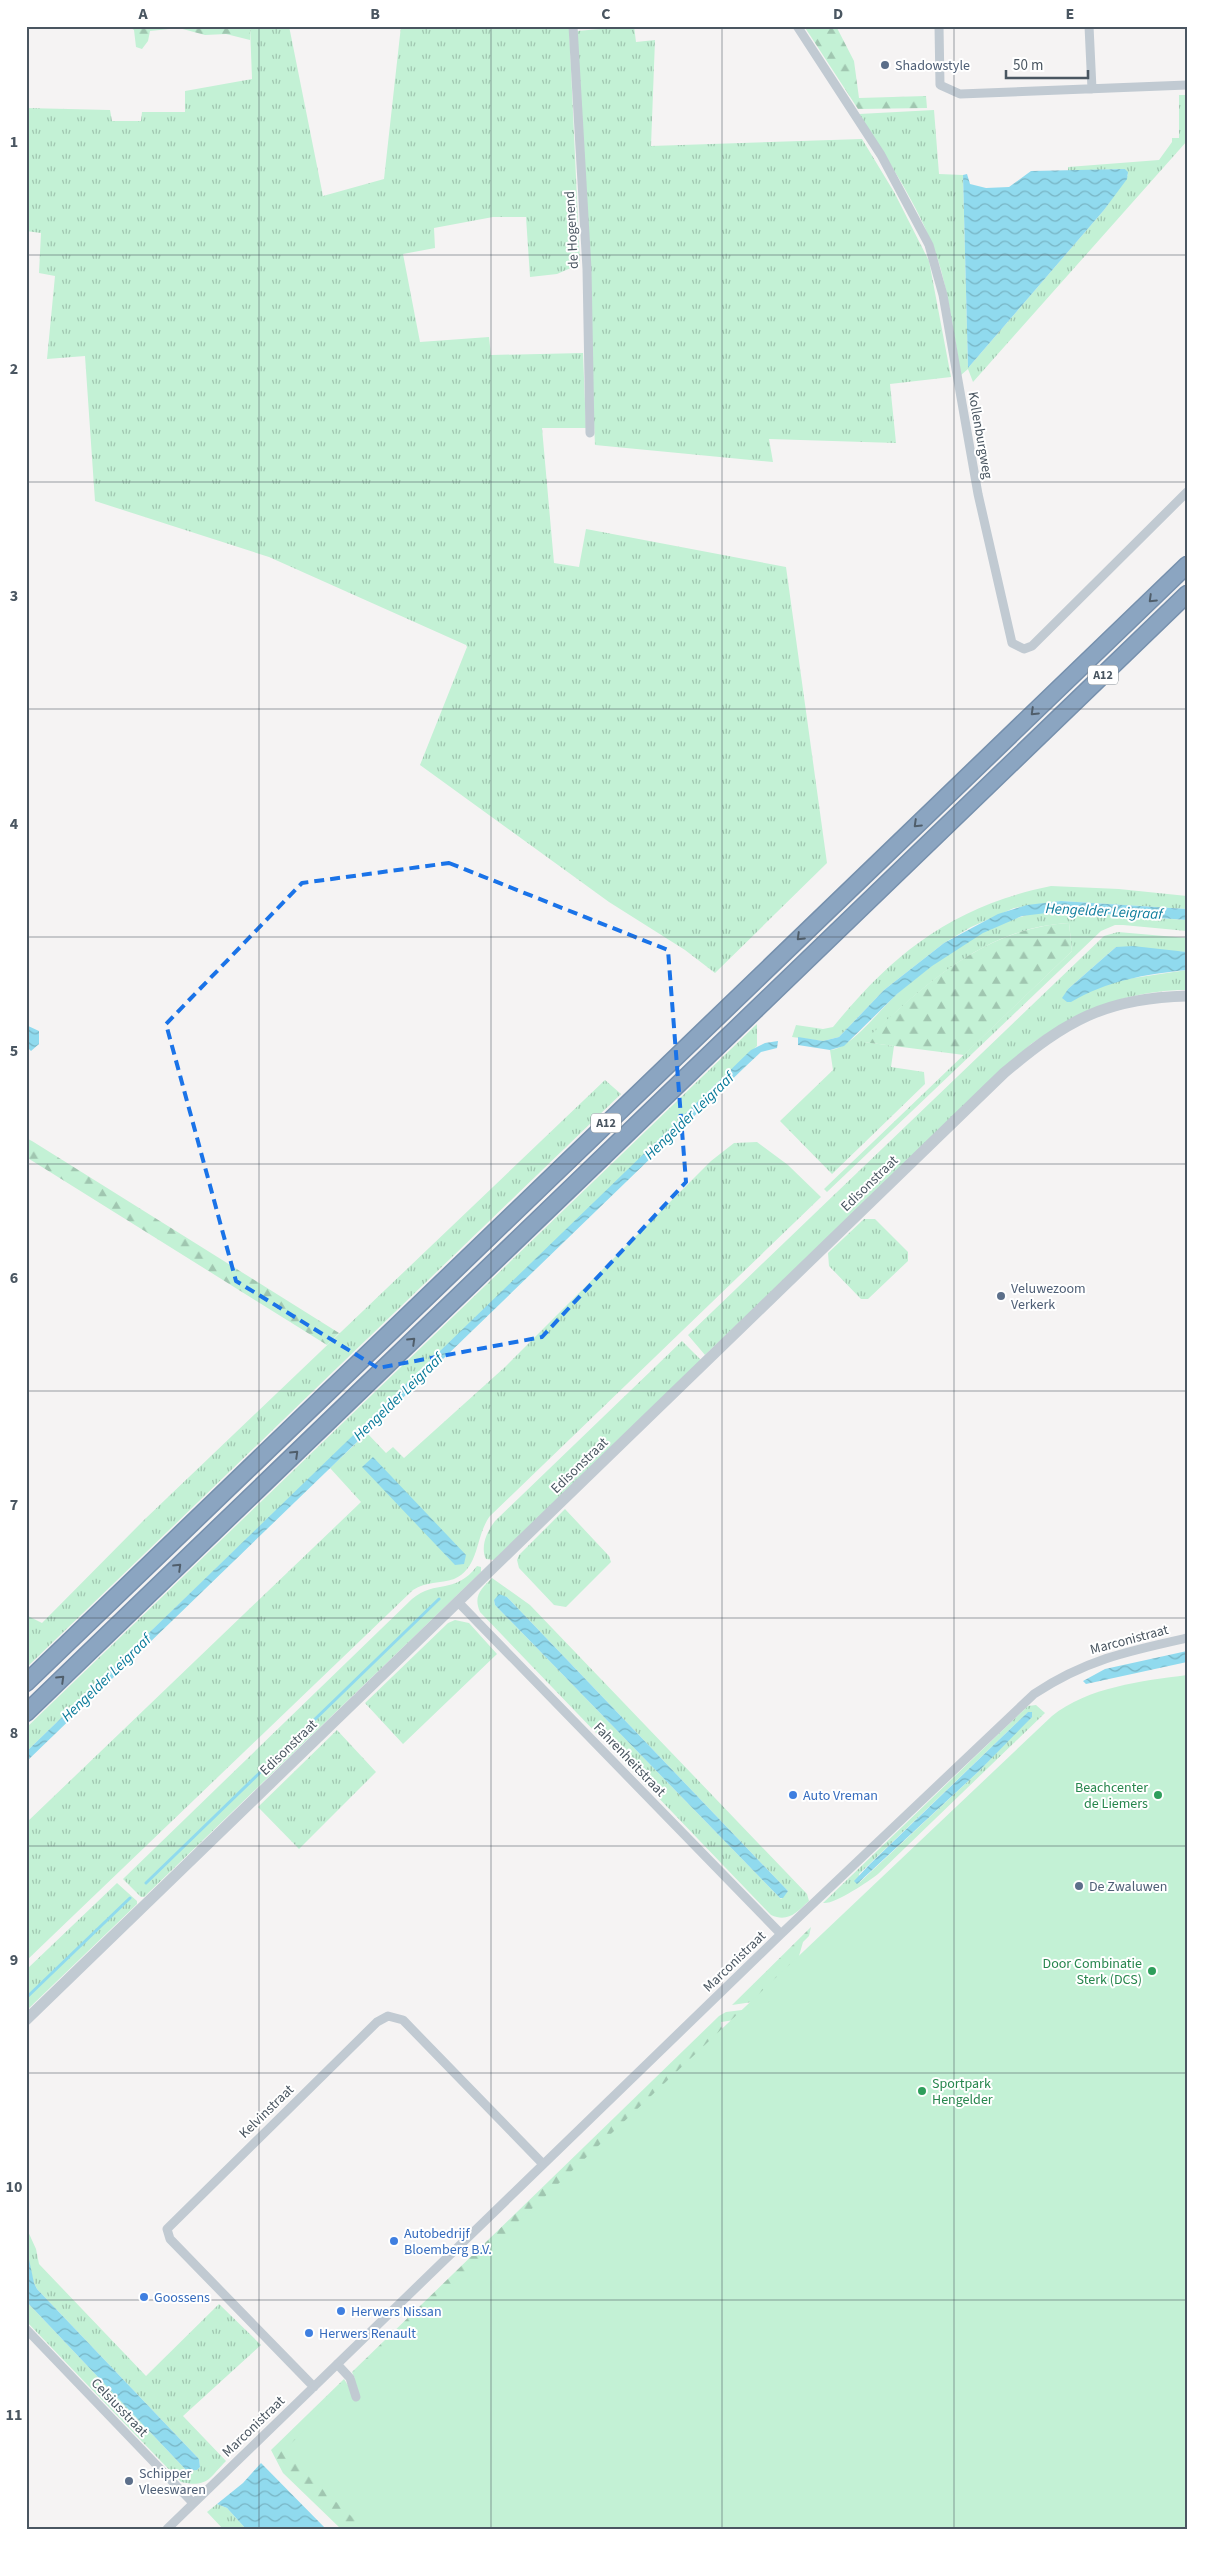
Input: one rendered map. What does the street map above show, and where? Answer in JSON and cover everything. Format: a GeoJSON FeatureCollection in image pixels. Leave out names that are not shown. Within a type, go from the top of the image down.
{"type":"FeatureCollection","features":[{"type":"Feature","properties":{"kind":"highway","name":"A12"},"geometry":{"type":"LineString","coordinates":[[26,1683],[1187,565]]}},
{"type":"Feature","properties":{"kind":"highway","name":"A12"},"geometry":{"type":"LineString","coordinates":[[26,1713],[1187,594]]}},
{"type":"Feature","properties":{"kind":"street","name":"de Hogenend"},"geometry":{"type":"LineString","coordinates":[[573,26],[587,269],[590,433]]}},
{"type":"Feature","properties":{"kind":"street","name":"Kollenburgweg"},"geometry":{"type":"LineString","coordinates":[[797,26],[881,155],[929,245],[943,295],[978,494],[1012,643],[1024,649],[1032,646],[1187,492]]}},
{"type":"Feature","properties":{"kind":"street"},"geometry":{"type":"LineString","coordinates":[[939,26],[940,85],[960,94],[1187,85]]}},
{"type":"Feature","properties":{"kind":"street"},"geometry":{"type":"LineString","coordinates":[[1089,26],[1092,89]]}},
{"type":"Feature","properties":{"kind":"street","name":"Edisonstraat"},"geometry":{"type":"LineString","coordinates":[[26,2020],[1004,1073],[1062,1028],[1091,1013],[1160,996],[1187,996]]}},
{"type":"Feature","properties":{"kind":"street","name":"Fahrenheitstraat"},"geometry":{"type":"LineString","coordinates":[[458,1602],[781,1934]]}},
{"type":"Feature","properties":{"kind":"street","name":"Marconistraat"},"geometry":{"type":"LineString","coordinates":[[167,2529],[781,1934],[1034,1694],[1055,1680],[1084,1665],[1125,1652],[1187,1638]]}},
{"type":"Feature","properties":{"kind":"street","name":"Kelvinstraat"},"geometry":{"type":"LineString","coordinates":[[314,2386],[170,2239],[166,2228],[370,2029],[388,2016],[403,2020],[543,2164]]}},
{"type":"Feature","properties":{"kind":"street","name":"Celsiusstraat"},"geometry":{"type":"LineString","coordinates":[[26,2329],[193,2503]]}},
{"type":"Feature","properties":{"kind":"street"},"geometry":{"type":"LineString","coordinates":[[337,2364],[350,2378],[356,2397]]}},
{"type":"Feature","properties":{"kind":"highlighted area"},"geometry":{"type":"Polygon","coordinates":[[[449,863],[668,950],[686,1182],[542,1337],[378,1368],[236,1281],[166,1024],[302,883],[449,863]]]}},
{"type":"Feature","properties":{"kind":"green space"},"geometry":{"type":"Polygon","coordinates":[[[128,26],[250,26],[250,40],[226,34],[205,35],[179,28],[150,31],[148,41],[142,49],[136,47],[134,30],[128,26]]]}},
{"type":"Feature","properties":{"kind":"green space"},"geometry":{"type":"Polygon","coordinates":[[[250,26],[289,26],[323,196],[384,179],[401,26],[569,26],[580,264],[557,274],[530,277],[526,217],[493,217],[434,228],[435,248],[403,254],[420,342],[489,337],[491,355],[583,353],[586,428],[542,428],[554,563],[579,567],[586,529],[786,567],[827,863],[715,973],[685,950],[609,902],[420,765],[467,647],[466,645],[269,557],[95,501],[85,356],[47,359],[55,276],[39,273],[41,233],[26,231],[26,108],[110,110],[112,121],[141,121],[142,112],[185,112],[185,91],[252,79],[250,26]]]}},
{"type":"Feature","properties":{"kind":"green space"},"geometry":{"type":"Polygon","coordinates":[[[634,26],[636,42],[655,40],[651,146],[862,139],[894,192],[929,261],[951,377],[890,384],[896,443],[769,439],[773,462],[595,445],[577,31],[634,26]]]}},
{"type":"Feature","properties":{"kind":"green space"},"geometry":{"type":"Polygon","coordinates":[[[804,26],[836,26],[854,61],[859,98],[926,96],[927,108],[858,109],[804,26]]]}},
{"type":"Feature","properties":{"kind":"green space"},"geometry":{"type":"Polygon","coordinates":[[[1179,95],[1187,95],[1187,141],[973,382],[968,369],[961,375],[947,296],[934,249],[926,229],[905,189],[859,114],[934,110],[939,174],[963,175],[968,368],[1104,210],[1128,175],[1125,169],[1068,171],[1068,167],[1159,160],[1172,142],[1172,138],[1179,138],[1179,95]]]}},
{"type":"Feature","properties":{"kind":"green space"},"geometry":{"type":"Polygon","coordinates":[[[1051,886],[1119,889],[1187,896],[1187,909],[1061,901],[1014,908],[971,927],[944,943],[884,990],[839,1037],[823,1041],[792,1037],[796,1025],[823,1029],[833,1027],[856,1000],[904,954],[956,919],[1016,895],[1051,886]]]}},
{"type":"Feature","properties":{"kind":"green space"},"geometry":{"type":"Polygon","coordinates":[[[1051,911],[1187,920],[1187,931],[1115,925],[1101,931],[827,1192],[824,1189],[1072,951],[1069,923],[1038,927],[1010,936],[983,948],[957,963],[932,981],[864,1042],[894,1046],[891,1067],[924,1072],[925,1084],[832,1174],[780,1121],[833,1070],[830,1050],[847,1043],[899,992],[969,940],[1009,921],[1030,914],[1051,911]]]}},
{"type":"Feature","properties":{"kind":"green space"},"geometry":{"type":"Polygon","coordinates":[[[1069,923],[1072,951],[964,1055],[863,1042],[908,1000],[956,963],[982,948],[1009,936],[1038,927],[1069,923]]]}},
{"type":"Feature","properties":{"kind":"green space"},"geometry":{"type":"Polygon","coordinates":[[[1118,932],[1187,938],[1187,952],[1116,947],[1068,989],[1063,998],[1120,980],[1187,970],[1187,990],[1165,991],[1124,998],[1085,1012],[1031,1044],[705,1355],[688,1335],[1104,936],[1118,932]]]}},
{"type":"Feature","properties":{"kind":"green space"},"geometry":{"type":"Polygon","coordinates":[[[757,1024],[757,1046],[26,1752],[26,1728],[757,1024]]]}},
{"type":"Feature","properties":{"kind":"green space"},"geometry":{"type":"Polygon","coordinates":[[[605,1080],[621,1094],[26,1668],[26,1615],[42,1623],[144,1520],[605,1080]]]}},
{"type":"Feature","properties":{"kind":"green space"},"geometry":{"type":"Polygon","coordinates":[[[26,1138],[339,1333],[327,1345],[26,1157],[26,1138]]]}},
{"type":"Feature","properties":{"kind":"green space"},"geometry":{"type":"Polygon","coordinates":[[[757,1142],[788,1165],[821,1197],[490,1516],[485,1524],[473,1560],[462,1574],[449,1581],[423,1585],[413,1590],[26,1961],[26,1823],[361,1502],[330,1468],[367,1433],[386,1453],[393,1447],[404,1458],[505,1367],[711,1161],[734,1143],[757,1142]]]}},
{"type":"Feature","properties":{"kind":"green space"},"geometry":{"type":"Polygon","coordinates":[[[864,1219],[875,1219],[908,1252],[908,1261],[868,1299],[861,1299],[829,1266],[828,1253],[864,1219]]]}},
{"type":"Feature","properties":{"kind":"green space"},"geometry":{"type":"Polygon","coordinates":[[[682,1341],[701,1360],[494,1560],[486,1559],[484,1554],[485,1539],[495,1521],[682,1341]]]}},
{"type":"Feature","properties":{"kind":"green space"},"geometry":{"type":"Polygon","coordinates":[[[565,1509],[609,1556],[611,1562],[566,1607],[554,1605],[519,1568],[517,1560],[519,1555],[565,1509]]]}},
{"type":"Feature","properties":{"kind":"green space"},"geometry":{"type":"Polygon","coordinates":[[[477,1566],[481,1567],[481,1572],[144,1897],[141,1897],[123,1879],[412,1599],[429,1589],[461,1581],[477,1566]]]}},
{"type":"Feature","properties":{"kind":"green space"},"geometry":{"type":"Polygon","coordinates":[[[492,1578],[530,1605],[807,1894],[809,1901],[787,1917],[782,1918],[771,1915],[480,1612],[477,1601],[479,1593],[492,1578]],[[507,1597],[494,1600],[495,1605],[781,1899],[788,1891],[507,1597]]]}},
{"type":"Feature","properties":{"kind":"green space"},"geometry":{"type":"Polygon","coordinates":[[[455,1620],[469,1623],[497,1654],[403,1744],[365,1703],[448,1623],[455,1620]]]}},
{"type":"Feature","properties":{"kind":"green space","name":"Sportpark Hengelder"},"geometry":{"type":"Polygon","coordinates":[[[1187,1675],[1187,2529],[365,2529],[283,2452],[365,2367],[1052,1716],[1066,1706],[1099,1692],[1134,1683],[1187,1675]]]}},
{"type":"Feature","properties":{"kind":"green space"},"geometry":{"type":"Polygon","coordinates":[[[1036,1705],[1045,1713],[878,1874],[843,1897],[823,1903],[1009,1724],[1028,1706],[1036,1705]],[[1028,1712],[859,1874],[860,1882],[978,1772],[1017,1731],[1028,1712]]]}},
{"type":"Feature","properties":{"kind":"green space"},"geometry":{"type":"Polygon","coordinates":[[[337,1730],[376,1772],[299,1849],[258,1807],[337,1730]]]}},
{"type":"Feature","properties":{"kind":"green space"},"geometry":{"type":"Polygon","coordinates":[[[117,1883],[137,1901],[137,1904],[26,2011],[26,1970],[117,1883]]]}},
{"type":"Feature","properties":{"kind":"green space"},"geometry":{"type":"Polygon","coordinates":[[[811,1927],[809,1936],[803,1942],[797,1963],[778,1998],[732,2005],[811,1927]]]}},
{"type":"Feature","properties":{"kind":"green space"},"geometry":{"type":"Polygon","coordinates":[[[804,2002],[804,2010],[721,2022],[725,2059],[356,2381],[352,2372],[719,2016],[726,2012],[804,2002]]]}},
{"type":"Feature","properties":{"kind":"green space"},"geometry":{"type":"Polygon","coordinates":[[[26,2227],[36,2249],[39,2264],[146,2376],[219,2304],[261,2345],[183,2416],[226,2461],[207,2480],[197,2484],[181,2482],[26,2321],[26,2301],[187,2471],[197,2470],[200,2467],[199,2459],[37,2289],[30,2267],[26,2227]]]}},
{"type":"Feature","properties":{"kind":"green space"},"geometry":{"type":"Polygon","coordinates":[[[344,2379],[349,2387],[368,2529],[341,2529],[283,2473],[271,2450],[344,2379]]]}},
{"type":"Feature","properties":{"kind":"green space"},"geometry":{"type":"Polygon","coordinates":[[[217,2504],[227,2508],[246,2529],[223,2529],[207,2512],[217,2504]]]}},
{"type":"Feature","properties":{"kind":"water"},"geometry":{"type":"Polygon","coordinates":[[[1125,169],[1128,172],[1127,179],[1104,210],[968,368],[963,175],[967,174],[970,184],[986,188],[1009,187],[1031,171],[1125,169]]]}},
{"type":"Feature","properties":{"kind":"water","name":"Hengelder Leigraaf"},"geometry":{"type":"Polygon","coordinates":[[[1061,901],[1187,909],[1187,920],[1063,911],[1022,916],[983,933],[932,966],[897,994],[844,1046],[830,1050],[798,1045],[798,1037],[823,1041],[839,1037],[884,990],[944,943],[998,914],[1027,905],[1061,901]]]}},
{"type":"Feature","properties":{"kind":"water"},"geometry":{"type":"Polygon","coordinates":[[[1133,946],[1187,952],[1187,970],[1156,974],[1112,984],[1071,1002],[1067,1002],[1062,998],[1068,989],[1116,947],[1133,946]]]}},
{"type":"Feature","properties":{"kind":"water"},"geometry":{"type":"Polygon","coordinates":[[[26,1025],[39,1031],[39,1044],[31,1051],[26,1046],[26,1025]]]}},
{"type":"Feature","properties":{"kind":"water","name":"Hengelder Leigraaf"},"geometry":{"type":"Polygon","coordinates":[[[778,1041],[777,1048],[761,1052],[746,1066],[26,1762],[26,1752],[751,1050],[765,1043],[778,1041]]]}},
{"type":"Feature","properties":{"kind":"water"},"geometry":{"type":"Polygon","coordinates":[[[373,1457],[466,1555],[464,1564],[455,1565],[362,1467],[373,1457]]]}},
{"type":"Feature","properties":{"kind":"water"},"geometry":{"type":"Polygon","coordinates":[[[499,1594],[507,1597],[788,1891],[783,1898],[780,1898],[495,1605],[494,1600],[499,1594]]]}},
{"type":"Feature","properties":{"kind":"water"},"geometry":{"type":"Polygon","coordinates":[[[1187,1651],[1187,1662],[1086,1684],[1083,1681],[1105,1669],[1187,1651]]]}},
{"type":"Feature","properties":{"kind":"water"},"geometry":{"type":"Polygon","coordinates":[[[1028,1712],[1032,1712],[1032,1717],[978,1772],[857,1884],[854,1881],[870,1864],[1028,1712]]]}},
{"type":"Feature","properties":{"kind":"water"},"geometry":{"type":"Polygon","coordinates":[[[26,2245],[37,2289],[199,2459],[200,2467],[197,2470],[187,2471],[26,2301],[26,2245]]]}},
{"type":"Feature","properties":{"kind":"water"},"geometry":{"type":"Polygon","coordinates":[[[261,2463],[326,2529],[246,2529],[227,2508],[217,2504],[243,2483],[261,2463]]]}},
{"type":"Feature","properties":{"kind":"waterway"},"geometry":{"type":"LineString","coordinates":[[146,1883],[439,1599]]}},
{"type":"Feature","properties":{"kind":"waterway"},"geometry":{"type":"LineString","coordinates":[[26,1998],[130,1898]]}},
{"type":"Feature","properties":{"kind":"place","name":"Shadowstyle"},"geometry":{"type":"Point","coordinates":[885,65]}},
{"type":"Feature","properties":{"kind":"place","name":"Veluwezoom Verkerk"},"geometry":{"type":"Point","coordinates":[1001,1296]}},
{"type":"Feature","properties":{"kind":"place","name":"Auto Vreman"},"geometry":{"type":"Point","coordinates":[793,1795]}},
{"type":"Feature","properties":{"kind":"place","name":"Beachcenter de Liemers"},"geometry":{"type":"Point","coordinates":[1158,1795]}},
{"type":"Feature","properties":{"kind":"place","name":"De Zwaluwen"},"geometry":{"type":"Point","coordinates":[1079,1886]}},
{"type":"Feature","properties":{"kind":"place","name":"Door Combinatie Sterk (DCS)"},"geometry":{"type":"Point","coordinates":[1152,1971]}},
{"type":"Feature","properties":{"kind":"place","name":"Sportpark Hengelder"},"geometry":{"type":"Point","coordinates":[922,2091]}},
{"type":"Feature","properties":{"kind":"place","name":"Autobedrijf Bloemberg B.V."},"geometry":{"type":"Point","coordinates":[394,2241]}},
{"type":"Feature","properties":{"kind":"place","name":"Goossens"},"geometry":{"type":"Point","coordinates":[144,2297]}},
{"type":"Feature","properties":{"kind":"place","name":"Herwers Nissan"},"geometry":{"type":"Point","coordinates":[341,2311]}},
{"type":"Feature","properties":{"kind":"place","name":"Herwers Renault"},"geometry":{"type":"Point","coordinates":[309,2333]}},
{"type":"Feature","properties":{"kind":"place","name":"Schipper Vleeswaren"},"geometry":{"type":"Point","coordinates":[129,2481]}}]}
